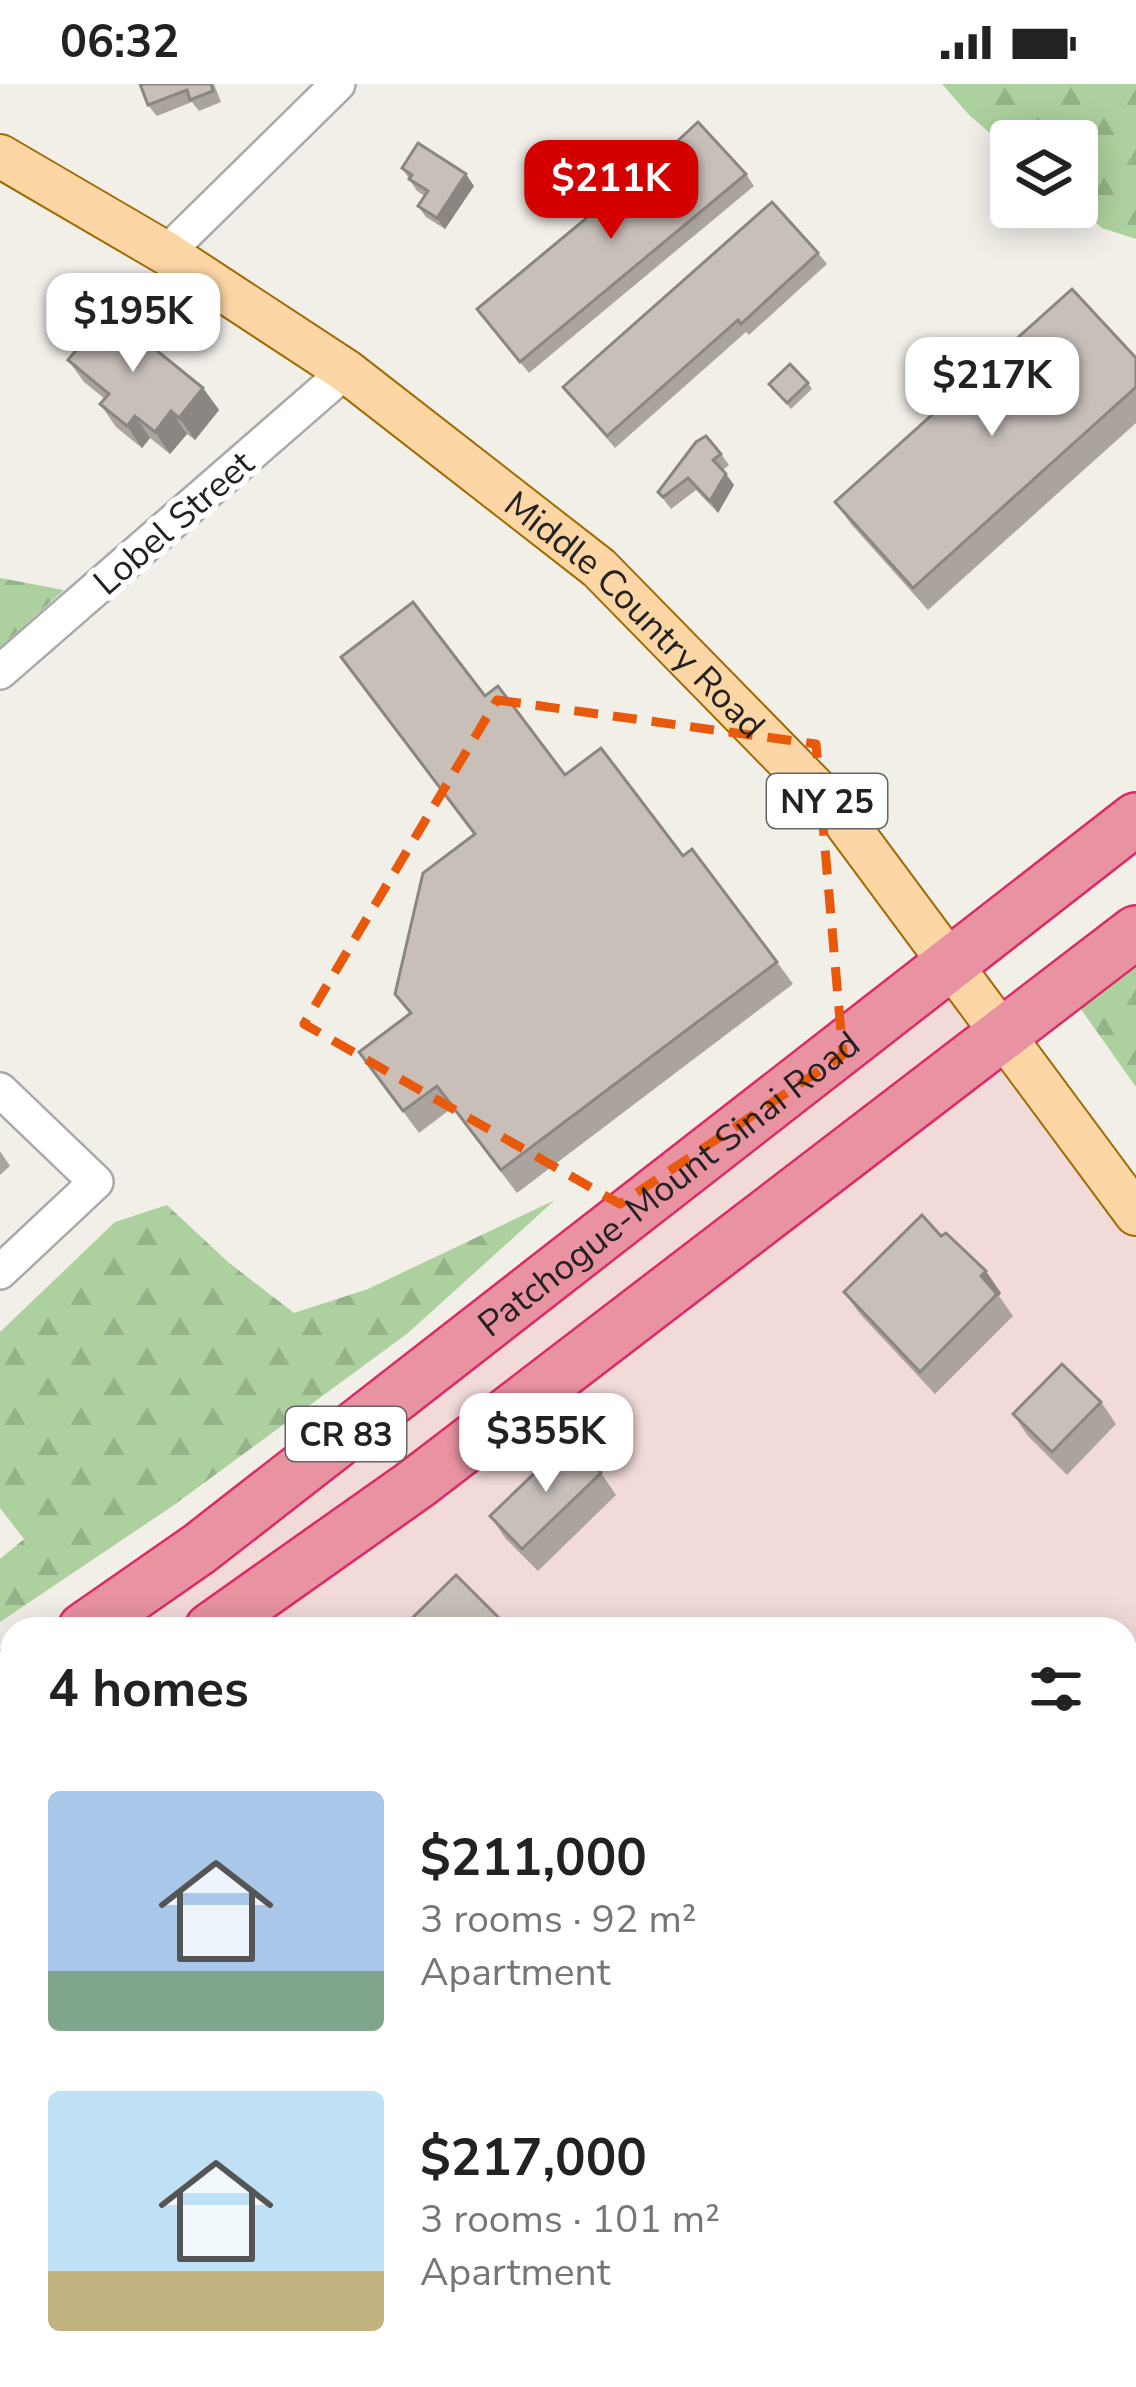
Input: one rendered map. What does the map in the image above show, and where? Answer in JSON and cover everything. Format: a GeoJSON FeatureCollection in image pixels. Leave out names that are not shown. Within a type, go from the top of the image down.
{"type":"FeatureCollection","features":[{"type":"Feature","properties":{"kind":"highway","name":"Patchogue-Mount Sinai Road"},"geometry":{"type":"LineString","coordinates":[[101,1617],[199,1549],[1136,819]]}},
{"type":"Feature","properties":{"kind":"highway","name":"CR 83"},"geometry":{"type":"LineString","coordinates":[[228,1617],[416,1484],[1136,932]]}},
{"type":"Feature","properties":{"kind":"main road","name":"Middle Country Road"},"geometry":{"type":"LineString","coordinates":[[0,156],[166,254],[346,371],[599,568],[837,811],[1136,1214]]}},
{"type":"Feature","properties":{"kind":"street"},"geometry":{"type":"LineString","coordinates":[[166,254],[338,84]]}},
{"type":"Feature","properties":{"kind":"street","name":"Lobel Street"},"geometry":{"type":"LineString","coordinates":[[0,672],[346,371]]}},
{"type":"Feature","properties":{"kind":"street"},"geometry":{"type":"LineString","coordinates":[[0,1090],[96,1182],[0,1272]]}},
{"type":"Feature","properties":{"kind":"highlighted area"},"geometry":{"type":"Polygon","coordinates":[[[497,700],[816,744],[843,1055],[620,1204],[304,1024],[497,700]]]}},
{"type":"Feature","properties":{"kind":"shaded area"},"geometry":{"type":"Polygon","coordinates":[[[947,964],[1136,1179],[1136,1617],[137,1617],[947,964]]]}},
{"type":"Feature","properties":{"kind":"green space"},"geometry":{"type":"Polygon","coordinates":[[[942,84],[1136,84],[1136,239],[1098,225],[1098,120],[990,120],[990,133],[942,84]]]}},
{"type":"Feature","properties":{"kind":"green space"},"geometry":{"type":"Polygon","coordinates":[[[0,578],[64,590],[0,647],[0,578]]]}},
{"type":"Feature","properties":{"kind":"green space"},"geometry":{"type":"Polygon","coordinates":[[[1136,958],[1136,1087],[1078,1005],[1136,958]]]}},
{"type":"Feature","properties":{"kind":"green space"},"geometry":{"type":"Polygon","coordinates":[[[555,1200],[408,1333],[174,1505],[7,1617],[0,1617],[0,1559],[24,1539],[0,1508],[0,1332],[115,1222],[167,1205],[228,1262],[294,1313],[368,1289],[555,1200]]]}},
{"type":"Feature","properties":{"kind":"building"},"geometry":{"type":"Polygon","coordinates":[[[140,84],[211,84],[213,91],[190,100],[187,90],[148,105],[140,84]]]}},
{"type":"Feature","properties":{"kind":"building"},"geometry":{"type":"Polygon","coordinates":[[[698,122],[746,174],[520,362],[477,309],[607,201],[609,204],[698,122]]]}},
{"type":"Feature","properties":{"kind":"building"},"geometry":{"type":"Polygon","coordinates":[[[418,143],[466,174],[437,218],[418,206],[428,191],[409,179],[412,175],[402,168],[418,143]]]}},
{"type":"Feature","properties":{"kind":"building"},"geometry":{"type":"Polygon","coordinates":[[[772,202],[818,253],[607,436],[563,387],[772,202]]]}},
{"type":"Feature","properties":{"kind":"building"},"geometry":{"type":"Polygon","coordinates":[[[1072,289],[1136,358],[1136,387],[913,588],[835,502],[1072,289]]]}},
{"type":"Feature","properties":{"kind":"building"},"geometry":{"type":"Polygon","coordinates":[[[108,311],[203,388],[179,418],[171,411],[155,432],[135,416],[127,426],[100,404],[109,394],[68,360],[108,311]]]}},
{"type":"Feature","properties":{"kind":"building"},"geometry":{"type":"Polygon","coordinates":[[[790,364],[808,383],[787,403],[769,384],[790,364]]]}},
{"type":"Feature","properties":{"kind":"building"},"geometry":{"type":"Polygon","coordinates":[[[706,436],[721,454],[713,460],[726,474],[710,501],[688,478],[663,497],[658,492],[696,442],[706,436]]]}},
{"type":"Feature","properties":{"kind":"building"},"geometry":{"type":"Polygon","coordinates":[[[413,602],[485,696],[498,686],[565,775],[601,748],[683,856],[692,849],[777,962],[501,1170],[437,1086],[403,1111],[359,1052],[411,1013],[395,994],[423,873],[475,834],[341,657],[413,602]]]}},
{"type":"Feature","properties":{"kind":"building"},"geometry":{"type":"Polygon","coordinates":[[[922,1215],[986,1271],[981,1276],[997,1294],[920,1372],[844,1292],[922,1215]]]}},
{"type":"Feature","properties":{"kind":"building"},"geometry":{"type":"Polygon","coordinates":[[[1062,1364],[1101,1402],[1052,1452],[1013,1414],[1062,1364]]]}},
{"type":"Feature","properties":{"kind":"building"},"geometry":{"type":"Polygon","coordinates":[[[569,1440],[601,1473],[522,1549],[490,1516],[569,1440]]]}},
{"type":"Feature","properties":{"kind":"building"},"geometry":{"type":"Polygon","coordinates":[[[456,1575],[498,1617],[413,1617],[456,1575]]]}}]}
